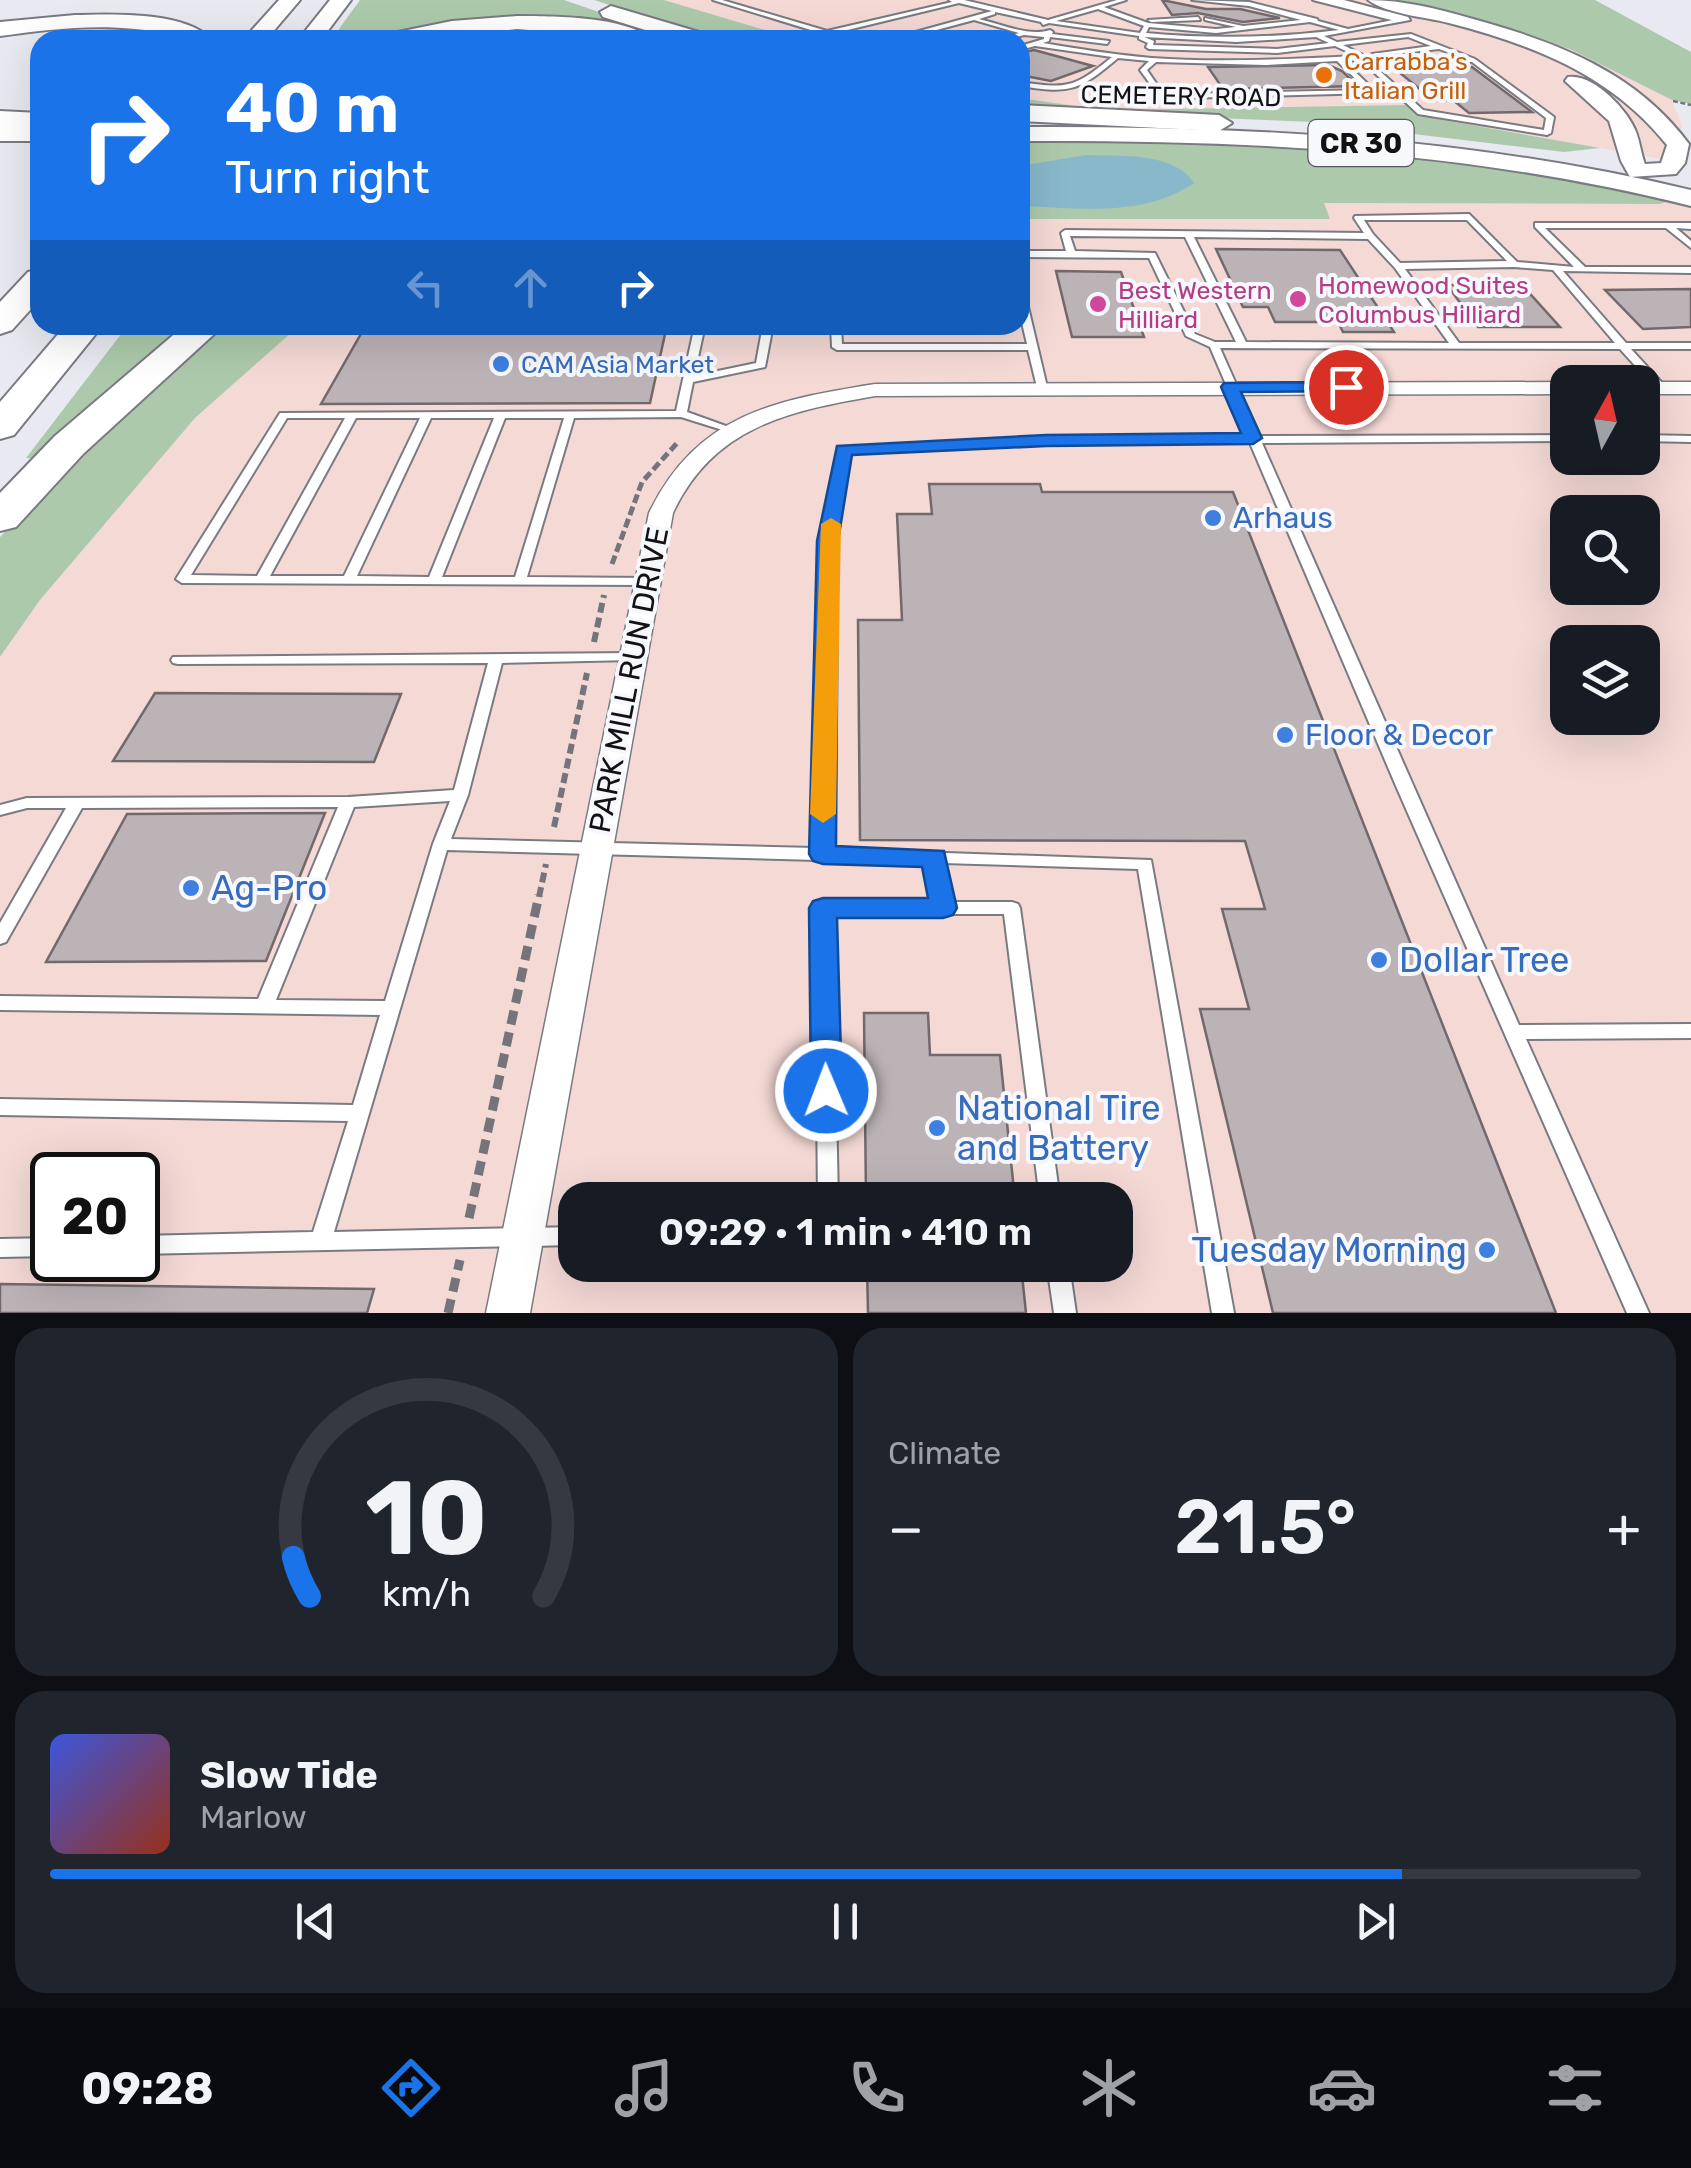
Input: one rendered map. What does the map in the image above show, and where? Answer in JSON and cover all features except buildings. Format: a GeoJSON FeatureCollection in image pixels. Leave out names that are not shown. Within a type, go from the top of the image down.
{"type":"FeatureCollection","features":[{"type":"Feature","properties":{"kind":"highway"},"geometry":{"type":"LineString","coordinates":[[0,18],[86,0]]}},
{"type":"Feature","properties":{"kind":"highway"},"geometry":{"type":"LineString","coordinates":[[263,30],[290,0]]}},
{"type":"Feature","properties":{"kind":"highway"},"geometry":{"type":"LineString","coordinates":[[317,30],[341,0]]}},
{"type":"Feature","properties":{"kind":"highway"},"geometry":{"type":"LineString","coordinates":[[658,30],[591,6],[669,30]]}},
{"type":"Feature","properties":{"kind":"highway"},"geometry":{"type":"LineString","coordinates":[[0,29],[80,22],[135,23],[176,30]]}},
{"type":"Feature","properties":{"kind":"highway"},"geometry":{"type":"LineString","coordinates":[[444,30],[518,24],[602,30]]}},
{"type":"Feature","properties":{"kind":"highway"},"geometry":{"type":"LineString","coordinates":[[1030,113],[1218,123]]}},
{"type":"Feature","properties":{"kind":"highway"},"geometry":{"type":"LineString","coordinates":[[0,121],[30,122]]}},
{"type":"Feature","properties":{"kind":"highway"},"geometry":{"type":"LineString","coordinates":[[0,324],[30,291]]}},
{"type":"Feature","properties":{"kind":"highway"},"geometry":{"type":"LineString","coordinates":[[0,427],[77,335]]}},
{"type":"Feature","properties":{"kind":"highway"},"geometry":{"type":"LineString","coordinates":[[0,518],[68,445],[194,335]]}},
{"type":"Feature","properties":{"kind":"main road"},"geometry":{"type":"LineString","coordinates":[[1321,0],[1408,19],[1528,56],[1574,80],[1606,104],[1624,127],[1635,177]]}},
{"type":"Feature","properties":{"kind":"main road"},"geometry":{"type":"LineString","coordinates":[[1376,0],[1559,54],[1642,99],[1673,108]]}},
{"type":"Feature","properties":{"kind":"main road"},"geometry":{"type":"LineString","coordinates":[[1408,19],[1454,20]]}},
{"type":"Feature","properties":{"kind":"main road"},"geometry":{"type":"LineString","coordinates":[[1635,177],[1668,169],[1684,140],[1642,99]]}},
{"type":"Feature","properties":{"kind":"main road","name":"CEMETERY ROAD"},"geometry":{"type":"LineString","coordinates":[[1030,122],[1218,123],[1420,137],[1635,177]]}},
{"type":"Feature","properties":{"kind":"main road"},"geometry":{"type":"LineString","coordinates":[[0,134],[30,134]]}},
{"type":"Feature","properties":{"kind":"main road","name":"CEMETERY ROAD"},"geometry":{"type":"LineString","coordinates":[[1030,134],[1206,134],[1331,140],[1635,177]]}},
{"type":"Feature","properties":{"kind":"main road"},"geometry":{"type":"LineString","coordinates":[[1635,177],[1691,184]]}},
{"type":"Feature","properties":{"kind":"main road"},"geometry":{"type":"LineString","coordinates":[[1635,177],[1691,198]]}},
{"type":"Feature","properties":{"kind":"street","name":"PARK MILL RUN DRIVE"},"geometry":{"type":"LineString","coordinates":[[508,1313],[666,499],[690,461],[721,427],[790,406],[875,390],[1550,382]]}},
{"type":"Feature","properties":{"kind":"street"},"geometry":{"type":"LineString","coordinates":[[1660,385],[1691,388]]}},
{"type":"Feature","properties":{"kind":"lane"},"geometry":{"type":"LineString","coordinates":[[716,0],[818,30]]}},
{"type":"Feature","properties":{"kind":"lane"},"geometry":{"type":"LineString","coordinates":[[1042,23],[1124,0]]}},
{"type":"Feature","properties":{"kind":"lane"},"geometry":{"type":"LineString","coordinates":[[1195,0],[1249,4],[1352,32]]}},
{"type":"Feature","properties":{"kind":"lane"},"geometry":{"type":"LineString","coordinates":[[840,30],[959,1],[1042,23],[1141,38],[1223,41],[1318,35],[1408,19]]}},
{"type":"Feature","properties":{"kind":"lane"},"geometry":{"type":"LineString","coordinates":[[1097,6],[1144,24],[1248,29],[1315,20]]}},
{"type":"Feature","properties":{"kind":"lane"},"geometry":{"type":"LineString","coordinates":[[926,30],[998,12]]}},
{"type":"Feature","properties":{"kind":"lane"},"geometry":{"type":"LineString","coordinates":[[972,18],[1017,30]]}},
{"type":"Feature","properties":{"kind":"lane"},"geometry":{"type":"LineString","coordinates":[[1144,24],[1202,19],[1248,29]]}},
{"type":"Feature","properties":{"kind":"lane"},"geometry":{"type":"LineString","coordinates":[[1141,38],[1144,24]]}},
{"type":"Feature","properties":{"kind":"lane"},"geometry":{"type":"LineString","coordinates":[[1030,45],[1047,40],[1060,26]]}},
{"type":"Feature","properties":{"kind":"lane"},"geometry":{"type":"LineString","coordinates":[[1030,33],[1115,43]]}},
{"type":"Feature","properties":{"kind":"lane"},"geometry":{"type":"LineString","coordinates":[[1132,45],[1277,50],[1342,45],[1409,36],[1473,60],[1550,117],[1547,133],[1421,112],[1363,58],[1342,45],[1318,35]]}},
{"type":"Feature","properties":{"kind":"lane"},"geometry":{"type":"LineString","coordinates":[[1141,38],[1152,42],[1141,59]]}},
{"type":"Feature","properties":{"kind":"lane"},"geometry":{"type":"LineString","coordinates":[[1035,44],[1154,60],[1473,60]]}},
{"type":"Feature","properties":{"kind":"lane"},"geometry":{"type":"LineString","coordinates":[[1363,58],[1445,47]]}},
{"type":"Feature","properties":{"kind":"lane"},"geometry":{"type":"LineString","coordinates":[[1030,86],[1060,91],[1078,88],[1117,56]]}},
{"type":"Feature","properties":{"kind":"lane"},"geometry":{"type":"LineString","coordinates":[[1154,60],[1143,70],[1158,91],[1180,96],[1373,92],[1339,59]]}},
{"type":"Feature","properties":{"kind":"lane"},"geometry":{"type":"LineString","coordinates":[[1456,346],[1358,218],[1469,217],[1514,264]]}},
{"type":"Feature","properties":{"kind":"lane"},"geometry":{"type":"LineString","coordinates":[[1584,270],[1538,225],[1691,226]]}},
{"type":"Feature","properties":{"kind":"lane"},"geometry":{"type":"LineString","coordinates":[[1668,225],[1691,244]]}},
{"type":"Feature","properties":{"kind":"lane"},"geometry":{"type":"LineString","coordinates":[[1071,254],[1065,233],[1370,236]]}},
{"type":"Feature","properties":{"kind":"lane"},"geometry":{"type":"LineString","coordinates":[[1146,234],[1191,336],[1214,345],[1691,346]]}},
{"type":"Feature","properties":{"kind":"lane"},"geometry":{"type":"LineString","coordinates":[[1188,234],[1242,346]]}},
{"type":"Feature","properties":{"kind":"lane"},"geometry":{"type":"LineString","coordinates":[[1030,254],[1152,255]]}},
{"type":"Feature","properties":{"kind":"lane"},"geometry":{"type":"LineString","coordinates":[[1398,266],[1514,264],[1558,270],[1691,270]]}},
{"type":"Feature","properties":{"kind":"lane"},"geometry":{"type":"LineString","coordinates":[[1558,270],[1637,365]]}},
{"type":"Feature","properties":{"kind":"lane"},"geometry":{"type":"LineString","coordinates":[[681,414],[698,335]]}},
{"type":"Feature","properties":{"kind":"lane"},"geometry":{"type":"LineString","coordinates":[[688,380],[761,365],[766,335]]}},
{"type":"Feature","properties":{"kind":"lane"},"geometry":{"type":"LineString","coordinates":[[836,335],[837,348],[1032,346]]}},
{"type":"Feature","properties":{"kind":"lane"},"geometry":{"type":"LineString","coordinates":[[1029,335],[1042,388]]}},
{"type":"Feature","properties":{"kind":"lane"},"geometry":{"type":"LineString","coordinates":[[1214,345],[1638,1313]]}},
{"type":"Feature","properties":{"kind":"lane"},"geometry":{"type":"LineString","coordinates":[[434,580],[501,414]]}},
{"type":"Feature","properties":{"kind":"lane"},"geometry":{"type":"LineString","coordinates":[[520,581],[570,414]]}},
{"type":"Feature","properties":{"kind":"lane"},"geometry":{"type":"LineString","coordinates":[[648,582],[182,579],[284,415],[681,414],[721,427]]}},
{"type":"Feature","properties":{"kind":"lane"},"geometry":{"type":"LineString","coordinates":[[262,579],[352,415]]}},
{"type":"Feature","properties":{"kind":"lane"},"geometry":{"type":"LineString","coordinates":[[349,580],[427,415]]}},
{"type":"Feature","properties":{"kind":"lane"},"geometry":{"type":"LineString","coordinates":[[823,854],[828,541],[844,450],[1046,440],[1550,438]]}},
{"type":"Feature","properties":{"kind":"lane"},"geometry":{"type":"LineString","coordinates":[[1660,438],[1691,439]]}},
{"type":"Feature","properties":{"kind":"lane"},"geometry":{"type":"LineString","coordinates":[[178,660],[633,656]]}},
{"type":"Feature","properties":{"kind":"lane"},"geometry":{"type":"LineString","coordinates":[[321,1241],[441,844],[460,794],[496,659]]}},
{"type":"Feature","properties":{"kind":"lane"},"geometry":{"type":"LineString","coordinates":[[0,810],[27,803],[348,802],[460,794]]}},
{"type":"Feature","properties":{"kind":"lane"},"geometry":{"type":"LineString","coordinates":[[264,1007],[348,802]]}},
{"type":"Feature","properties":{"kind":"lane"},"geometry":{"type":"LineString","coordinates":[[0,938],[77,803]]}},
{"type":"Feature","properties":{"kind":"lane"},"geometry":{"type":"LineString","coordinates":[[441,844],[1144,864],[1223,1313]]}},
{"type":"Feature","properties":{"kind":"lane"},"geometry":{"type":"LineString","coordinates":[[934,858],[943,908]]}},
{"type":"Feature","properties":{"kind":"lane"},"geometry":{"type":"LineString","coordinates":[[828,1182],[823,908],[1012,908],[1048,1182]]}},
{"type":"Feature","properties":{"kind":"lane"},"geometry":{"type":"LineString","coordinates":[[0,1003],[391,1008]]}},
{"type":"Feature","properties":{"kind":"lane"},"geometry":{"type":"LineString","coordinates":[[1512,1032],[1691,1031]]}},
{"type":"Feature","properties":{"kind":"lane"},"geometry":{"type":"LineString","coordinates":[[0,1106],[359,1114]]}},
{"type":"Feature","properties":{"kind":"lane"},"geometry":{"type":"LineString","coordinates":[[160,1245],[558,1236]]}},
{"type":"Feature","properties":{"kind":"lane"},"geometry":{"type":"LineString","coordinates":[[0,1248],[30,1247]]}},
{"type":"Feature","properties":{"kind":"lane"},"geometry":{"type":"LineString","coordinates":[[1060,1282],[1065,1313]]}},
{"type":"Feature","properties":{"kind":"path"},"geometry":{"type":"LineString","coordinates":[[448,1313],[607,581],[635,488],[669,448],[721,427]]}},
{"type":"Feature","properties":{"kind":"shaded area"},"geometry":{"type":"Polygon","coordinates":[[[664,0],[1395,0],[1570,49],[1672,100],[1682,126],[1661,159],[1425,117],[1406,105],[1103,110],[1030,99],[1030,30],[765,30],[664,0]]]}},
{"type":"Feature","properties":{"kind":"shaded area"},"geometry":{"type":"Polygon","coordinates":[[[1691,195],[1691,1313],[0,1313],[0,657],[40,600],[195,418],[289,335],[1030,335],[1030,219],[1329,219],[1323,203],[1660,204],[1691,195]]]}},
{"type":"Feature","properties":{"kind":"green space"},"geometry":{"type":"Polygon","coordinates":[[[360,0],[564,0],[651,30],[564,24],[474,30],[338,30],[360,0]]]}},
{"type":"Feature","properties":{"kind":"green space"},"geometry":{"type":"Polygon","coordinates":[[[594,0],[664,0],[765,30],[686,30],[594,0]]]}},
{"type":"Feature","properties":{"kind":"green space"},"geometry":{"type":"Polygon","coordinates":[[[1395,0],[1595,0],[1691,52],[1691,104],[1672,100],[1570,49],[1395,0]]]}},
{"type":"Feature","properties":{"kind":"green space"},"geometry":{"type":"Polygon","coordinates":[[[506,27],[547,30],[482,30],[506,27]]]}},
{"type":"Feature","properties":{"kind":"green space"},"geometry":{"type":"Polygon","coordinates":[[[1030,99],[1103,110],[1406,105],[1426,117],[1600,148],[1564,152],[1313,122],[1030,110],[1030,99]]]}},
{"type":"Feature","properties":{"kind":"green space"},"geometry":{"type":"Polygon","coordinates":[[[1030,141],[1272,143],[1523,169],[1673,200],[1660,204],[1324,203],[1330,219],[1030,219],[1030,141]]]}},
{"type":"Feature","properties":{"kind":"green space"},"geometry":{"type":"Polygon","coordinates":[[[120,335],[177,335],[137,366],[41,459],[26,458],[120,335]]]}},
{"type":"Feature","properties":{"kind":"green space"},"geometry":{"type":"Polygon","coordinates":[[[207,335],[289,335],[195,418],[40,600],[0,657],[0,537],[93,438],[207,335]]]}},
{"type":"Feature","properties":{"kind":"water"},"geometry":{"type":"Polygon","coordinates":[[[1086,155],[1130,156],[1174,166],[1194,183],[1153,202],[1132,206],[1030,206],[1030,164],[1086,155]]]}},
{"type":"Feature","properties":{"kind":"slow traffic"},"geometry":{"type":"LineString","coordinates":[[823,814],[831,524]]}},
{"type":"Feature","properties":{"kind":"place","name":"Carrabba's Italian Grill"},"geometry":{"type":"Point","coordinates":[1324,75]}},
{"type":"Feature","properties":{"kind":"place","name":"Homewood Suites Columbus Hilliard"},"geometry":{"type":"Point","coordinates":[1298,299]}},
{"type":"Feature","properties":{"kind":"place","name":"Best Western Hilliard"},"geometry":{"type":"Point","coordinates":[1098,304]}},
{"type":"Feature","properties":{"kind":"place","name":"CAM Asia Market"},"geometry":{"type":"Point","coordinates":[501,364]}},
{"type":"Feature","properties":{"kind":"place","name":"Arhaus"},"geometry":{"type":"Point","coordinates":[1213,518]}},
{"type":"Feature","properties":{"kind":"place","name":"Floor & Decor"},"geometry":{"type":"Point","coordinates":[1285,735]}},
{"type":"Feature","properties":{"kind":"place","name":"Ag-Pro"},"geometry":{"type":"Point","coordinates":[191,888]}},
{"type":"Feature","properties":{"kind":"place","name":"Dollar Tree"},"geometry":{"type":"Point","coordinates":[1379,960]}},
{"type":"Feature","properties":{"kind":"place","name":"National Tire and Battery"},"geometry":{"type":"Point","coordinates":[937,1128]}},
{"type":"Feature","properties":{"kind":"place","name":"Tuesday Morning"},"geometry":{"type":"Point","coordinates":[1487,1250]}},
{"type":"Feature","properties":{"kind":"route"},"geometry":{"type":"LineString","coordinates":[[826,1091],[823,908],[943,908],[934,858],[823,854],[828,541],[844,450],[1046,440],[1253,438],[1230,387],[1346,387]]}}]}
